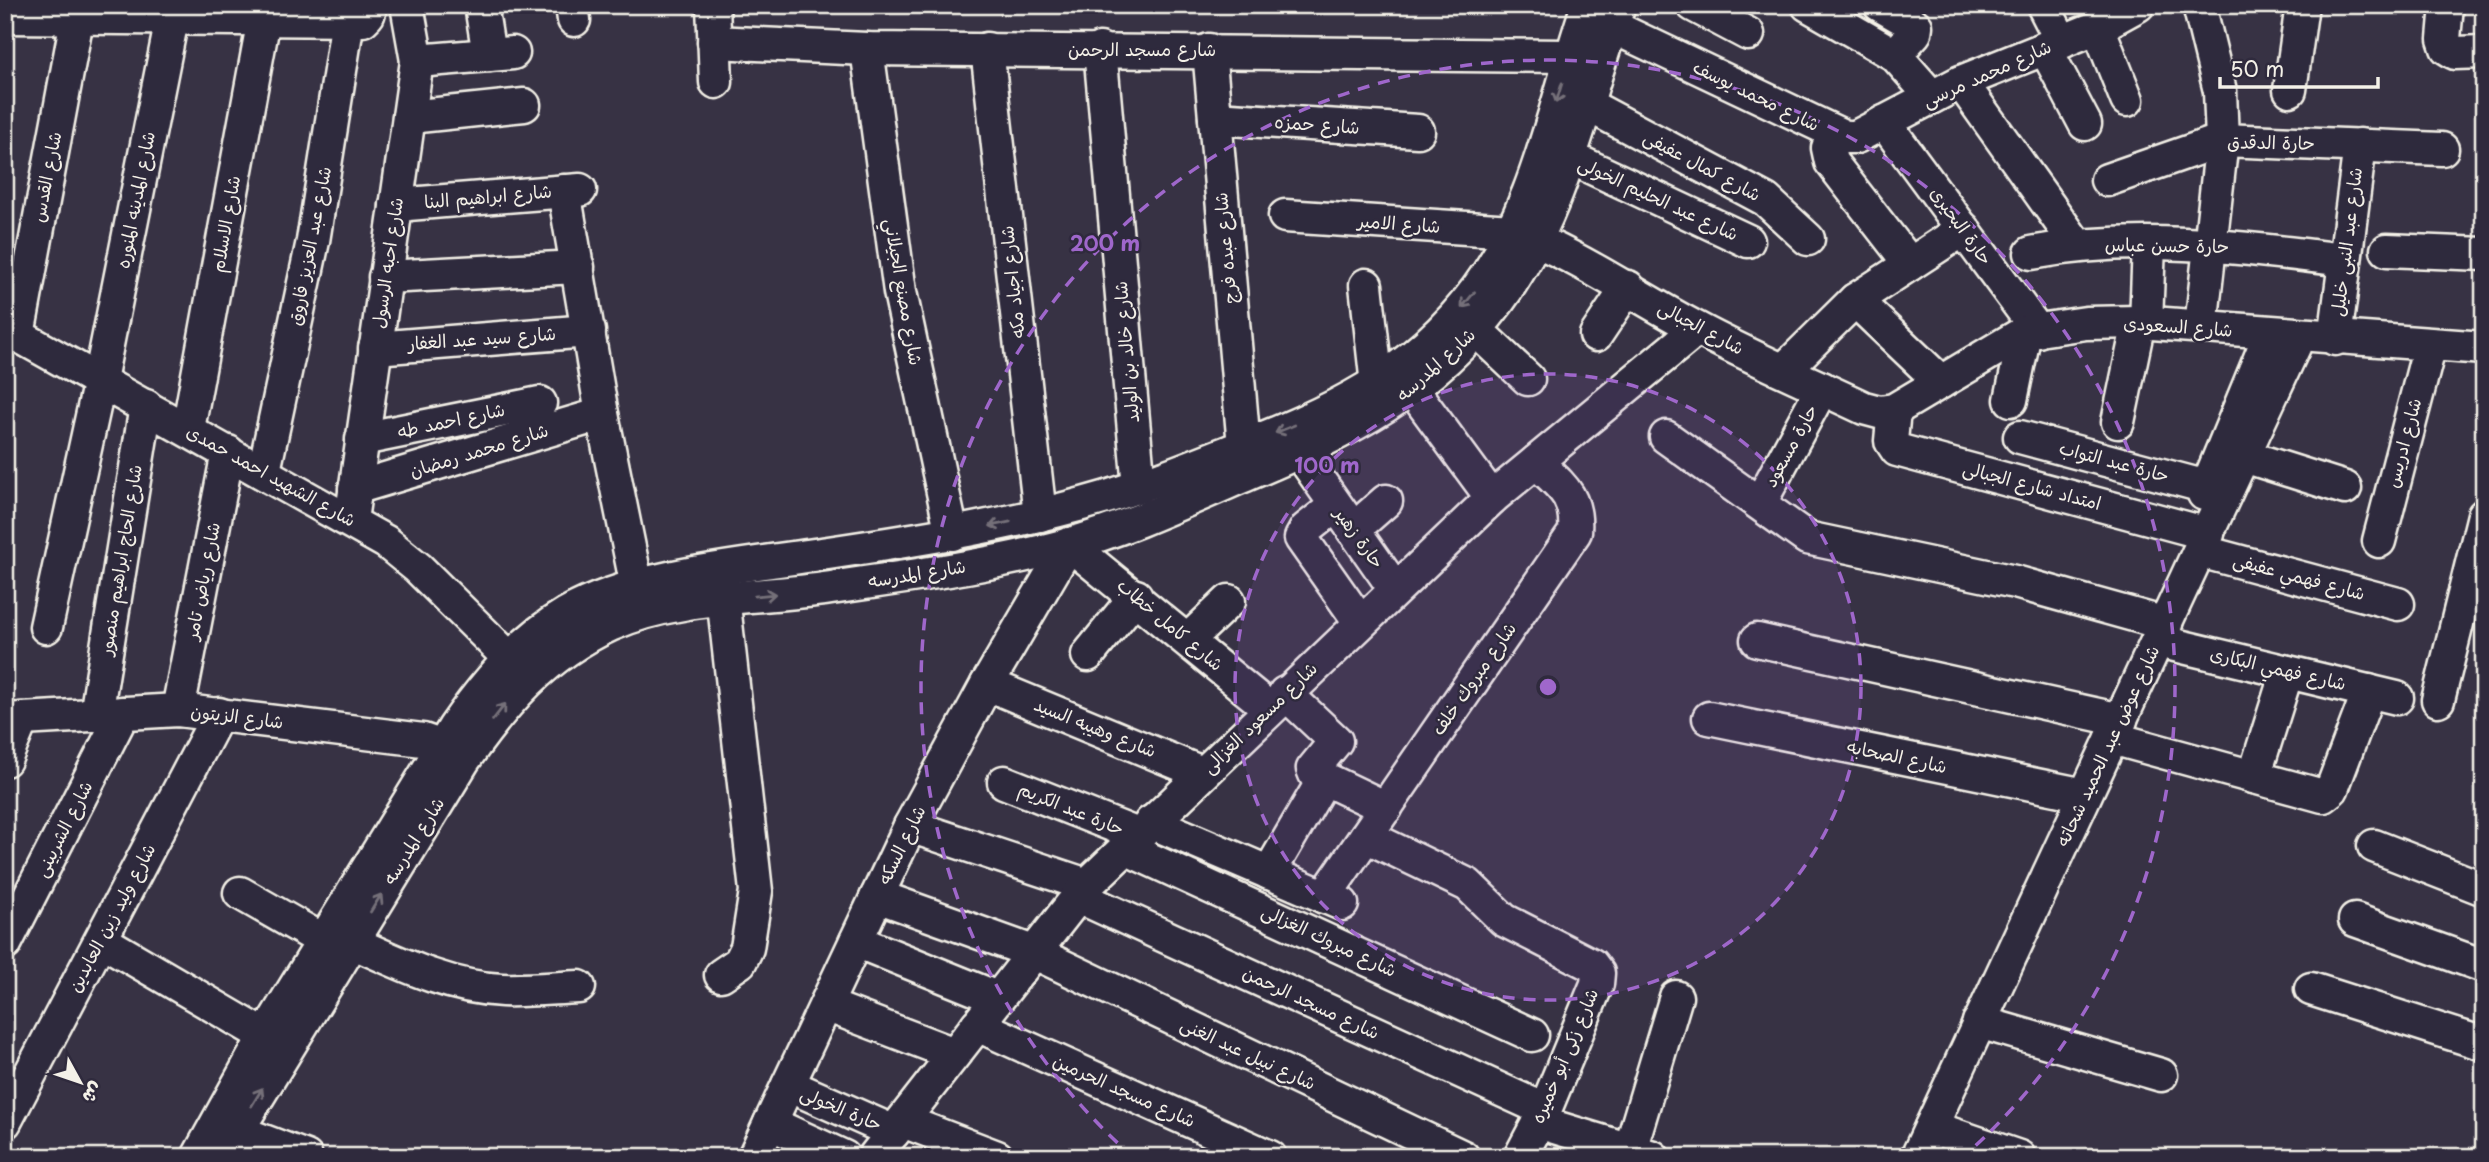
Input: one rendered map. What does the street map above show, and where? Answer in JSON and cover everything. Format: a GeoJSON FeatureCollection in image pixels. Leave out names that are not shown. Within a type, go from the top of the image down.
{"type":"FeatureCollection","features":[{"type":"Feature","properties":{"kind":"street","name":"شارع احبه الرسول"},"geometry":{"type":"LineString","coordinates":[[351,520],[417,61],[407,5]]}},
{"type":"Feature","properties":{"kind":"street"},"geometry":{"type":"LineString","coordinates":[[417,61],[501,54],[481,5]]}},
{"type":"Feature","properties":{"kind":"street"},"geometry":{"type":"LineString","coordinates":[[713,5],[716,82]]}},
{"type":"Feature","properties":{"kind":"street"},"geometry":{"type":"LineString","coordinates":[[1693,5],[1748,34]]}},
{"type":"Feature","properties":{"kind":"street"},"geometry":{"type":"LineString","coordinates":[[1808,5],[1895,55],[1932,97]]}},
{"type":"Feature","properties":{"kind":"street"},"geometry":{"type":"LineString","coordinates":[[1880,5],[1916,26],[1915,33],[1895,55]]}},
{"type":"Feature","properties":{"kind":"street"},"geometry":{"type":"LineString","coordinates":[[2043,5],[2054,45],[2085,124]]}},
{"type":"Feature","properties":{"kind":"street"},"geometry":{"type":"LineString","coordinates":[[2199,5],[2220,92],[2222,140],[2201,327]]}},
{"type":"Feature","properties":{"kind":"street"},"geometry":{"type":"LineString","coordinates":[[2290,90],[2302,5]]}},
{"type":"Feature","properties":{"kind":"street"},"geometry":{"type":"LineString","coordinates":[[2447,5],[2444,39],[2447,48],[2455,53],[2484,52]]}},
{"type":"Feature","properties":{"kind":"street"},"geometry":{"type":"LineString","coordinates":[[5,17],[36,12],[77,19],[135,12],[172,19],[221,12],[264,19],[301,12],[359,13]]}},
{"type":"Feature","properties":{"kind":"street","name":"شارع المدرسه"},"geometry":{"type":"LineString","coordinates":[[454,754],[546,664],[586,637],[622,620],[668,606],[722,584],[1040,515],[1139,487],[1322,415],[1377,384],[1405,364],[1454,317],[1489,271],[1524,236],[1529,192],[1570,56],[1606,12]]}},
{"type":"Feature","properties":{"kind":"street","name":"شارع المدرسه"},"geometry":{"type":"LineString","coordinates":[[230,1144],[338,941],[454,754],[480,692],[510,659],[547,626],[568,613],[637,587],[881,580],[987,563],[1069,544],[1140,520],[1358,425],[1412,389],[1476,330],[1505,292],[1524,236],[1569,157],[1588,105],[1606,12]]}},
{"type":"Feature","properties":{"kind":"street","name":"شارع محمد يوسف"},"geometry":{"type":"LineString","coordinates":[[1606,12],[1835,135],[1828,148],[1831,162],[1910,264]]}},
{"type":"Feature","properties":{"kind":"street","name":"شارع عبد العزيز فاروق"},"geometry":{"type":"LineString","coordinates":[[264,471],[359,13]]}},
{"type":"Feature","properties":{"kind":"street"},"geometry":{"type":"LineString","coordinates":[[2114,14],[2127,100]]}},
{"type":"Feature","properties":{"kind":"street","name":"شارع محمد مرسى"},"geometry":{"type":"LineString","coordinates":[[1835,135],[1856,137],[1961,82],[2054,45],[2114,14]]}},
{"type":"Feature","properties":{"kind":"street","name":"شارع القدس"},"geometry":{"type":"LineString","coordinates":[[11,331],[77,19]]}},
{"type":"Feature","properties":{"kind":"street","name":"شارع المدينه المنوره"},"geometry":{"type":"LineString","coordinates":[[46,627],[100,380],[172,19]]}},
{"type":"Feature","properties":{"kind":"street","name":"شارع الاسلام"},"geometry":{"type":"LineString","coordinates":[[188,429],[264,19]]}},
{"type":"Feature","properties":{"kind":"street","name":"شارع مسجد الرحمن"},"geometry":{"type":"LineString","coordinates":[[714,42],[867,48],[1570,56]]}},
{"type":"Feature","properties":{"kind":"street","name":"شارع مصنع الجيلاني"},"geometry":{"type":"LineString","coordinates":[[867,48],[900,292],[952,534]]}},
{"type":"Feature","properties":{"kind":"street","name":"شارع اجياد مكه"},"geometry":{"type":"LineString","coordinates":[[987,49],[1040,515]]}},
{"type":"Feature","properties":{"kind":"street","name":"شارع خالد بن الوليد"},"geometry":{"type":"LineString","coordinates":[[1100,49],[1139,487]]}},
{"type":"Feature","properties":{"kind":"street","name":"شارع عبده فرج"},"geometry":{"type":"LineString","coordinates":[[1209,50],[1244,446]]}},
{"type":"Feature","properties":{"kind":"street"},"geometry":{"type":"LineString","coordinates":[[1961,82],[2077,245]]}},
{"type":"Feature","properties":{"kind":"street"},"geometry":{"type":"LineString","coordinates":[[409,117],[524,105]]}},
{"type":"Feature","properties":{"kind":"street","name":"شارع كمال عفيفى"},"geometry":{"type":"LineString","coordinates":[[1588,105],[1766,200],[1808,239]]}},
{"type":"Feature","properties":{"kind":"street","name":"شارع حمزه"},"geometry":{"type":"LineString","coordinates":[[1215,118],[1418,131]]}},
{"type":"Feature","properties":{"kind":"street","name":"حارة البحيرى"},"geometry":{"type":"LineString","coordinates":[[1884,122],[1964,229],[2032,332]]}},
{"type":"Feature","properties":{"kind":"street","name":"حارة الدقدق"},"geometry":{"type":"LineString","coordinates":[[2107,180],[2222,140],[2442,149]]}},
{"type":"Feature","properties":{"kind":"street","name":"شارع عبد النبى خليل"},"geometry":{"type":"LineString","coordinates":[[2334,339],[2360,145]]}},
{"type":"Feature","properties":{"kind":"street","name":"شارع عبد الحليم الخولى"},"geometry":{"type":"LineString","coordinates":[[1569,157],[1748,241]]}},
{"type":"Feature","properties":{"kind":"street","name":"شارع ابراهيم البنا"},"geometry":{"type":"LineString","coordinates":[[396,205],[572,190],[578,267]]}},
{"type":"Feature","properties":{"kind":"street","name":"شارع الامير"},"geometry":{"type":"LineString","coordinates":[[1285,216],[1524,236]]}},
{"type":"Feature","properties":{"kind":"street"},"geometry":{"type":"LineString","coordinates":[[1784,370],[1856,300],[1964,229]]}},
{"type":"Feature","properties":{"kind":"street","name":"شارع الجبالى"},"geometry":{"type":"LineString","coordinates":[[1524,236],[1628,287],[1697,329],[1864,408],[1879,412],[1894,410]]}},
{"type":"Feature","properties":{"kind":"street"},"geometry":{"type":"LineString","coordinates":[[2118,422],[2142,322],[2149,244]]}},
{"type":"Feature","properties":{"kind":"street","name":"حارة حسن عباس"},"geometry":{"type":"LineString","coordinates":[[2032,253],[2077,245],[2212,244],[2345,260]]}},
{"type":"Feature","properties":{"kind":"street"},"geometry":{"type":"LineString","coordinates":[[2387,250],[2484,254]]}},
{"type":"Feature","properties":{"kind":"street"},"geometry":{"type":"LineString","coordinates":[[386,277],[578,267],[602,414],[637,587]]}},
{"type":"Feature","properties":{"kind":"street"},"geometry":{"type":"LineString","coordinates":[[1366,285],[1377,384]]}},
{"type":"Feature","properties":{"kind":"street"},"geometry":{"type":"LineString","coordinates":[[1596,335],[1628,287]]}},
{"type":"Feature","properties":{"kind":"street"},"geometry":{"type":"LineString","coordinates":[[1856,300],[1941,382]]}},
{"type":"Feature","properties":{"kind":"street","name":"شارع السعودى"},"geometry":{"type":"LineString","coordinates":[[1894,410],[2032,332],[2086,323],[2142,322],[2334,339],[2484,348]]}},
{"type":"Feature","properties":{"kind":"street","name":"شارع مسعود الغزالى"},"geometry":{"type":"LineString","coordinates":[[874,1157],[1082,890],[1492,498],[1697,329]]}},
{"type":"Feature","properties":{"kind":"street"},"geometry":{"type":"LineString","coordinates":[[1476,330],[1528,379]]}},
{"type":"Feature","properties":{"kind":"street","name":"شارع الشهيد احمد حمدى"},"geometry":{"type":"LineString","coordinates":[[11,331],[386,542],[418,568],[510,659]]}},
{"type":"Feature","properties":{"kind":"street","name":"شارع سيد عبد الغفار"},"geometry":{"type":"LineString","coordinates":[[375,348],[589,331]]}},
{"type":"Feature","properties":{"kind":"street"},"geometry":{"type":"LineString","coordinates":[[2011,400],[2032,332]]}},
{"type":"Feature","properties":{"kind":"street"},"geometry":{"type":"LineString","coordinates":[[2199,538],[2207,487],[2241,445],[2285,335]]}},
{"type":"Feature","properties":{"kind":"street","name":"شارع ادريس"},"geometry":{"type":"LineString","coordinates":[[2379,541],[2430,345]]}},
{"type":"Feature","properties":{"kind":"street","name":"حارة مسعود"},"geometry":{"type":"LineString","coordinates":[[1760,503],[1822,388]]}},
{"type":"Feature","properties":{"kind":"street"},"geometry":{"type":"LineString","coordinates":[[1412,389],[1492,498]]}},
{"type":"Feature","properties":{"kind":"street","name":"شارع احمد طه"},"geometry":{"type":"LineString","coordinates":[[362,439],[540,402]]}},
{"type":"Feature","properties":{"kind":"street","name":"شارع الحاج ابراهيم منصور"},"geometry":{"type":"LineString","coordinates":[[109,714],[146,406]]}},
{"type":"Feature","properties":{"kind":"street","name":"امتداد شارع الجبالى"},"geometry":{"type":"LineString","coordinates":[[1894,410],[1891,441],[1897,450],[2199,538]]}},
{"type":"Feature","properties":{"kind":"street","name":"شارع محمد رمضان"},"geometry":{"type":"LineString","coordinates":[[355,488],[602,414]]}},
{"type":"Feature","properties":{"kind":"street","name":"حارة عبد التواب"},"geometry":{"type":"LineString","coordinates":[[2021,437],[2207,487]]}},
{"type":"Feature","properties":{"kind":"street","name":"شارع فهمي البكارى"},"geometry":{"type":"LineString","coordinates":[[1666,438],[1807,538],[2015,582],[2287,671],[2383,695],[2332,789],[2323,796],[2254,777]]}},
{"type":"Feature","properties":{"kind":"street"},"geometry":{"type":"LineString","coordinates":[[2241,445],[2345,488]]}},
{"type":"Feature","properties":{"kind":"street","name":"شارع عوض عبد الحميد شحاته"},"geometry":{"type":"LineString","coordinates":[[1917,1157],[2162,632],[2199,538],[2241,445]]}},
{"type":"Feature","properties":{"kind":"street","name":"شارع رياض تامر"},"geometry":{"type":"LineString","coordinates":[[178,710],[228,452]]}},
{"type":"Feature","properties":{"kind":"street","name":"حارة زهير"},"geometry":{"type":"LineString","coordinates":[[1299,452],[1395,589]]}},
{"type":"Feature","properties":{"kind":"street","name":"شارع مبروك خلف"},"geometry":{"type":"LineString","coordinates":[[1138,835],[1269,873],[1334,901],[1366,836],[1575,532],[1576,513],[1569,494],[1536,462]]}},
{"type":"Feature","properties":{"kind":"street"},"geometry":{"type":"LineString","coordinates":[[1360,622],[1301,538],[1306,529],[1344,518],[1386,501]]}},
{"type":"Feature","properties":{"kind":"street"},"geometry":{"type":"LineString","coordinates":[[2438,700],[2484,515]]}},
{"type":"Feature","properties":{"kind":"street","name":"شارع فهمي عفيفى"},"geometry":{"type":"LineString","coordinates":[[2199,538],[2398,604]]}},
{"type":"Feature","properties":{"kind":"street","name":"شارع كامل خطاب"},"geometry":{"type":"LineString","coordinates":[[1069,544],[1188,640],[1333,736],[1336,741],[1333,746],[1312,769],[1324,779]]}},
{"type":"Feature","properties":{"kind":"street","name":"شارع السكه"},"geometry":{"type":"LineString","coordinates":[[754,1157],[910,826],[987,684],[1069,544]]}},
{"type":"Feature","properties":{"kind":"street"},"geometry":{"type":"LineString","coordinates":[[722,584],[756,891],[747,948],[740,962],[722,975]]}},
{"type":"Feature","properties":{"kind":"street"},"geometry":{"type":"LineString","coordinates":[[1088,655],[1136,596]]}},
{"type":"Feature","properties":{"kind":"street"},"geometry":{"type":"LineString","coordinates":[[1188,640],[1229,601]]}},
{"type":"Feature","properties":{"kind":"street"},"geometry":{"type":"LineString","coordinates":[[1757,640],[2116,729],[2254,777],[2287,671]]}},
{"type":"Feature","properties":{"kind":"street","name":"شارع وهيبه السيد"},"geometry":{"type":"LineString","coordinates":[[987,684],[1202,773]]}},
{"type":"Feature","properties":{"kind":"street","name":"شارع الزيتون"},"geometry":{"type":"LineString","coordinates":[[14,720],[178,710],[423,740],[454,754]]}},
{"type":"Feature","properties":{"kind":"street","name":"شارع الشربينى"},"geometry":{"type":"LineString","coordinates":[[5,944],[109,714]]}},
{"type":"Feature","properties":{"kind":"street","name":"شارع وليد زين العابدين"},"geometry":{"type":"LineString","coordinates":[[5,1122],[219,714]]}},
{"type":"Feature","properties":{"kind":"street","name":"شارع الصحابه"},"geometry":{"type":"LineString","coordinates":[[1709,718],[2085,795]]}},
{"type":"Feature","properties":{"kind":"street"},"geometry":{"type":"LineString","coordinates":[[5,760],[14,720]]}},
{"type":"Feature","properties":{"kind":"street"},"geometry":{"type":"LineString","coordinates":[[1269,873],[1324,779],[1385,808]]}},
{"type":"Feature","properties":{"kind":"street","name":"حارة عبد الكريم"},"geometry":{"type":"LineString","coordinates":[[1004,782],[1138,835]]}},
{"type":"Feature","properties":{"kind":"street","name":"شارع مسجد الرحمن"},"geometry":{"type":"LineString","coordinates":[[910,826],[1082,890],[1542,1116],[1642,1153]]}},
{"type":"Feature","properties":{"kind":"street","name":"شارع مبروك الغزالى"},"geometry":{"type":"LineString","coordinates":[[1138,835],[1532,1035]]}},
{"type":"Feature","properties":{"kind":"street","name":"شارع زكى أبو خميره"},"geometry":{"type":"LineString","coordinates":[[1366,836],[1468,886],[1504,920],[1592,965],[1598,974],[1597,984],[1542,1116],[1521,1157]]}},
{"type":"Feature","properties":{"kind":"street"},"geometry":{"type":"LineString","coordinates":[[2374,846],[2484,889]]}},
{"type":"Feature","properties":{"kind":"street"},"geometry":{"type":"LineString","coordinates":[[240,893],[338,941],[416,971],[473,987],[502,990],[579,987]]}},
{"type":"Feature","properties":{"kind":"street","name":"شارع نبيل عبد الغنى"},"geometry":{"type":"LineString","coordinates":[[877,896],[1033,952],[1463,1157]]}},
{"type":"Feature","properties":{"kind":"street"},"geometry":{"type":"LineString","coordinates":[[2355,920],[2484,966]]}},
{"type":"Feature","properties":{"kind":"street"},"geometry":{"type":"LineString","coordinates":[[101,940],[265,1036]]}},
{"type":"Feature","properties":{"kind":"street","name":"شارع المدرسه"},"geometry":{"type":"LineString","coordinates":[[198,1157],[265,1036],[338,941]]}},
{"type":"Feature","properties":{"kind":"street"},"geometry":{"type":"LineString","coordinates":[[856,941],[997,998]]}},
{"type":"Feature","properties":{"kind":"street"},"geometry":{"type":"LineString","coordinates":[[2311,989],[2484,1044]]}},
{"type":"Feature","properties":{"kind":"street"},"geometry":{"type":"LineString","coordinates":[[1642,1153],[1676,997]]}},
{"type":"Feature","properties":{"kind":"street"},"geometry":{"type":"LineString","coordinates":[[825,1005],[954,1054]]}},
{"type":"Feature","properties":{"kind":"street"},"geometry":{"type":"LineString","coordinates":[[1979,1022],[2161,1075]]}},
{"type":"Feature","properties":{"kind":"street","name":"شارع مسجد الحرمين"},"geometry":{"type":"LineString","coordinates":[[977,1025],[1270,1157]]}},
{"type":"Feature","properties":{"kind":"street","name":"حارة الخولى"},"geometry":{"type":"LineString","coordinates":[[788,1086],[899,1126],[997,1157]]}},
{"type":"Feature","properties":{"kind":"street"},"geometry":{"type":"LineString","coordinates":[[770,1123],[844,1157]]}},
{"type":"Feature","properties":{"kind":"street"},"geometry":{"type":"LineString","coordinates":[[1931,1127],[2019,1157]]}},
{"type":"Feature","properties":{"kind":"street"},"geometry":{"type":"LineString","coordinates":[[230,1144],[306,1157]]}}]}
